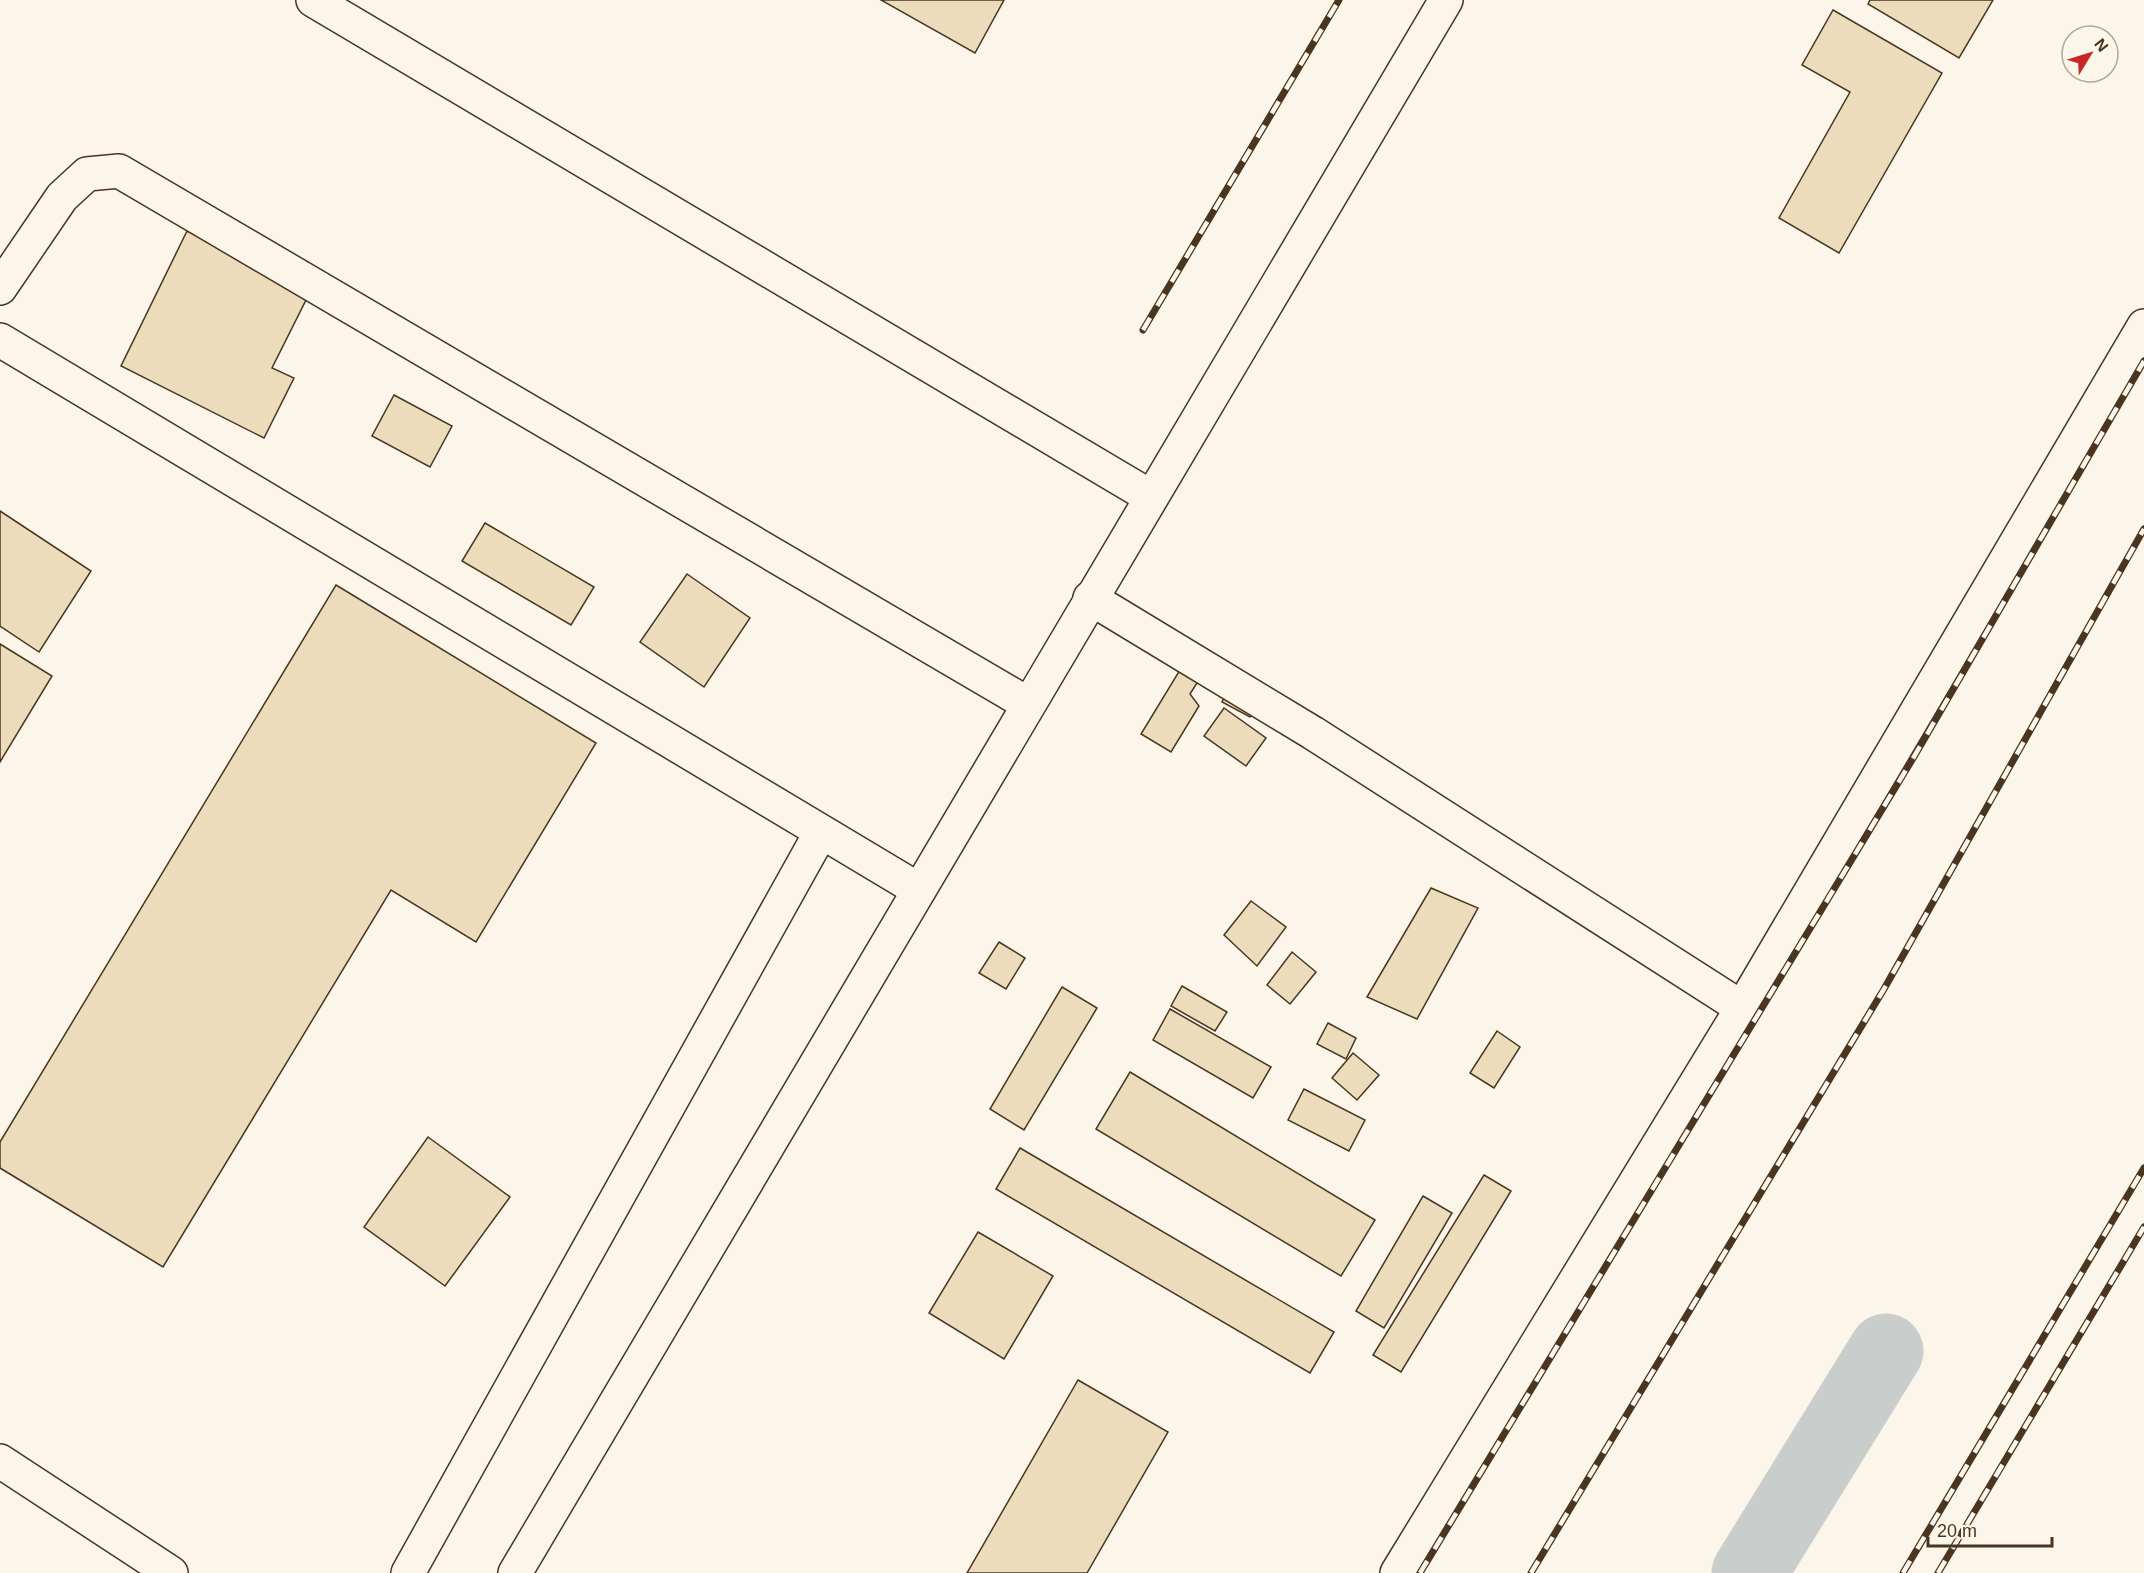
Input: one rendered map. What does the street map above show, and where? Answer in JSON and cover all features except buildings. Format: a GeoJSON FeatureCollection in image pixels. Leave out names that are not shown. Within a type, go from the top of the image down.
{"type":"FeatureCollection","features":[{"type":"Feature","properties":{"kind":"lane"},"geometry":{"type":"LineString","coordinates":[[313,0],[1151,496]]}},
{"type":"Feature","properties":{"kind":"lane"},"geometry":{"type":"LineString","coordinates":[[515,1573],[1446,0]]}},
{"type":"Feature","properties":{"kind":"lane"},"geometry":{"type":"LineString","coordinates":[[0,288],[62,197],[87,174],[119,171],[1028,704]]}},
{"type":"Feature","properties":{"kind":"lane"},"geometry":{"type":"LineString","coordinates":[[1397,1573],[1742,1008],[2144,326]]}},
{"type":"Feature","properties":{"kind":"lane"},"geometry":{"type":"LineString","coordinates":[[0,340],[919,890]]}},
{"type":"Feature","properties":{"kind":"lane"},"geometry":{"type":"LineString","coordinates":[[1090,598],[1313,733],[1742,1008]]}},
{"type":"Feature","properties":{"kind":"lane"},"geometry":{"type":"LineString","coordinates":[[408,1573],[821,832]]}},
{"type":"Feature","properties":{"kind":"lane"},"geometry":{"type":"LineString","coordinates":[[0,1461],[171,1573]]}},
{"type":"Feature","properties":{"kind":"waterway"},"geometry":{"type":"LineString","coordinates":[[1749,1573],[1886,1351]]}},
{"type":"Feature","properties":{"kind":"railway"},"geometry":{"type":"LineString","coordinates":[[1143,330],[1339,0]]}},
{"type":"Feature","properties":{"kind":"railway"},"geometry":{"type":"LineString","coordinates":[[1420,1573],[1915,755],[2144,361]]}},
{"type":"Feature","properties":{"kind":"railway"},"geometry":{"type":"LineString","coordinates":[[1531,1573],[1884,989],[2144,529]]}},
{"type":"Feature","properties":{"kind":"railway"},"geometry":{"type":"LineString","coordinates":[[1903,1573],[2144,1168]]}},
{"type":"Feature","properties":{"kind":"railway"},"geometry":{"type":"LineString","coordinates":[[1938,1573],[2144,1227]]}}]}
